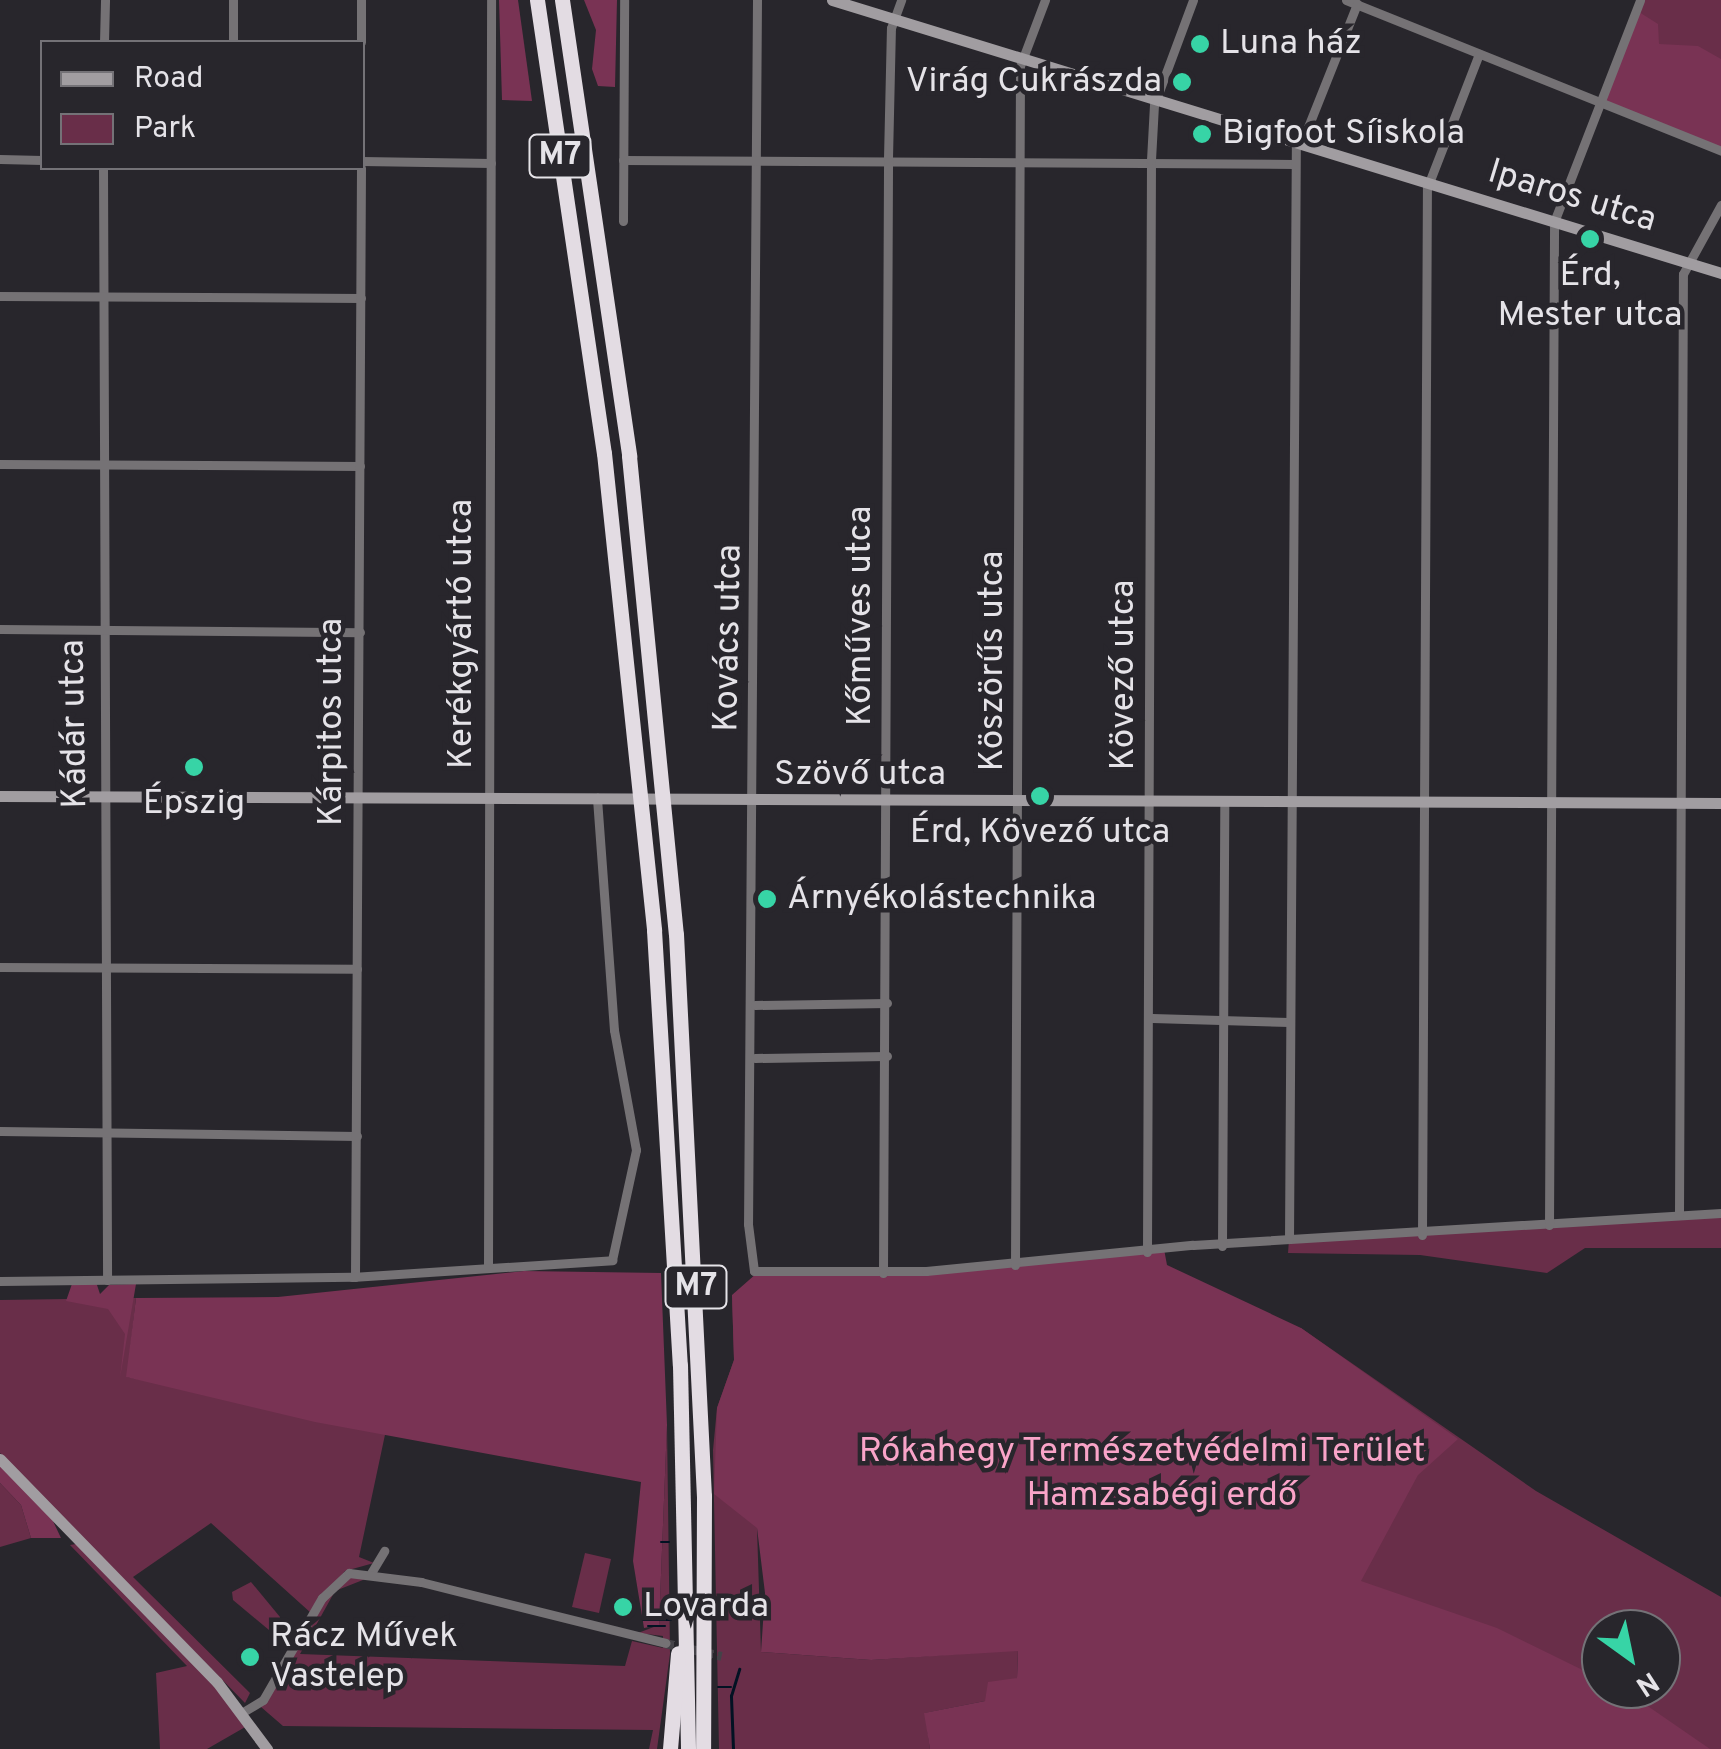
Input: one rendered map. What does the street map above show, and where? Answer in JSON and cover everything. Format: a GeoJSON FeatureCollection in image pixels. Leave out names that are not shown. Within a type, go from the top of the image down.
{"type":"FeatureCollection","features":[{"type":"Feature","properties":{"kind":"highway","name":"M7"},"geometry":{"type":"LineString","coordinates":[[536,0],[634,715],[670,1145],[683,1639],[692,1667],[703,1749]]}},
{"type":"Feature","properties":{"kind":"highway","name":"M7"},"geometry":{"type":"LineString","coordinates":[[562,0],[652,649],[690,1139],[683,1639]]}},
{"type":"Feature","properties":{"kind":"highway"},"geometry":{"type":"LineString","coordinates":[[683,1639],[712,1749]]}},
{"type":"Feature","properties":{"kind":"highway","name":"M7"},"geometry":{"type":"LineString","coordinates":[[688,1749],[692,1667]]}},
{"type":"Feature","properties":{"kind":"highway"},"geometry":{"type":"LineString","coordinates":[[670,1749],[692,1667]]}},
{"type":"Feature","properties":{"kind":"street"},"geometry":{"type":"LineString","coordinates":[[104,0],[104,40]]}},
{"type":"Feature","properties":{"kind":"street"},"geometry":{"type":"LineString","coordinates":[[233,0],[233,40]]}},
{"type":"Feature","properties":{"kind":"street"},"geometry":{"type":"LineString","coordinates":[[361,0],[361,40]]}},
{"type":"Feature","properties":{"kind":"street"},"geometry":{"type":"LineString","coordinates":[[476,0],[491,0]]}},
{"type":"Feature","properties":{"kind":"street","name":"Kerékgyártó utca"},"geometry":{"type":"LineString","coordinates":[[488,1268],[491,0]]}},
{"type":"Feature","properties":{"kind":"street"},"geometry":{"type":"LineString","coordinates":[[623,221],[624,0]]}},
{"type":"Feature","properties":{"kind":"street","name":"Kovács utca"},"geometry":{"type":"LineString","coordinates":[[757,0],[755,1058],[748,1224],[758,1273],[883,1273]]}},
{"type":"Feature","properties":{"kind":"street","name":"Iparos utca"},"geometry":{"type":"LineString","coordinates":[[832,0],[1428,180],[1721,274]]}},
{"type":"Feature","properties":{"kind":"street"},"geometry":{"type":"LineString","coordinates":[[893,19],[901,0]]}},
{"type":"Feature","properties":{"kind":"street"},"geometry":{"type":"LineString","coordinates":[[1020,57],[1045,0]]}},
{"type":"Feature","properties":{"kind":"street","name":"Kövező utca"},"geometry":{"type":"LineString","coordinates":[[1147,1252],[1152,1018],[1151,160],[1156,99],[1193,0]]}},
{"type":"Feature","properties":{"kind":"street"},"geometry":{"type":"LineString","coordinates":[[1549,1226],[1554,222],[1640,0]]}},
{"type":"Feature","properties":{"kind":"street"},"geometry":{"type":"LineString","coordinates":[[1289,1239],[1294,164],[1299,141],[1352,2],[1721,151]]}},
{"type":"Feature","properties":{"kind":"street","name":"Kőműves utca"},"geometry":{"type":"LineString","coordinates":[[883,1273],[887,1056],[888,158],[893,19]]}},
{"type":"Feature","properties":{"kind":"street"},"geometry":{"type":"LineString","coordinates":[[1422,1236],[1428,180],[1480,54]]}},
{"type":"Feature","properties":{"kind":"street","name":"Köszörűs utca"},"geometry":{"type":"LineString","coordinates":[[1015,1265],[1020,802],[1020,57]]}},
{"type":"Feature","properties":{"kind":"street"},"geometry":{"type":"LineString","coordinates":[[623,160],[888,158],[1294,164]]}},
{"type":"Feature","properties":{"kind":"street"},"geometry":{"type":"LineString","coordinates":[[0,159],[40,160]]}},
{"type":"Feature","properties":{"kind":"street"},"geometry":{"type":"LineString","coordinates":[[365,164],[491,162]]}},
{"type":"Feature","properties":{"kind":"street","name":"Kádár utca"},"geometry":{"type":"LineString","coordinates":[[102,170],[106,466],[101,630],[102,967],[107,1280]]}},
{"type":"Feature","properties":{"kind":"street","name":"Kárpitos utca"},"geometry":{"type":"LineString","coordinates":[[356,1277],[362,170]]}},
{"type":"Feature","properties":{"kind":"street"},"geometry":{"type":"LineString","coordinates":[[1679,1215],[1686,262],[1721,205]]}},
{"type":"Feature","properties":{"kind":"street"},"geometry":{"type":"LineString","coordinates":[[0,296],[361,298]]}},
{"type":"Feature","properties":{"kind":"street"},"geometry":{"type":"LineString","coordinates":[[0,464],[360,466]]}},
{"type":"Feature","properties":{"kind":"street"},"geometry":{"type":"LineString","coordinates":[[0,629],[360,632]]}},
{"type":"Feature","properties":{"kind":"street","name":"Szövő utca"},"geometry":{"type":"LineString","coordinates":[[0,796],[755,802],[1151,798],[1224,802],[1721,802]]}},
{"type":"Feature","properties":{"kind":"street"},"geometry":{"type":"LineString","coordinates":[[0,1281],[356,1277],[608,1262],[632,1193],[636,1150],[614,1030],[597,798]]}},
{"type":"Feature","properties":{"kind":"street"},"geometry":{"type":"LineString","coordinates":[[1222,1246],[1224,802]]}},
{"type":"Feature","properties":{"kind":"street"},"geometry":{"type":"LineString","coordinates":[[0,967],[357,969]]}},
{"type":"Feature","properties":{"kind":"street"},"geometry":{"type":"LineString","coordinates":[[755,1005],[887,1002]]}},
{"type":"Feature","properties":{"kind":"street"},"geometry":{"type":"LineString","coordinates":[[1152,1018],[1289,1022]]}},
{"type":"Feature","properties":{"kind":"street"},"geometry":{"type":"LineString","coordinates":[[755,1058],[887,1056]]}},
{"type":"Feature","properties":{"kind":"street"},"geometry":{"type":"LineString","coordinates":[[0,1131],[357,1136]]}},
{"type":"Feature","properties":{"kind":"street"},"geometry":{"type":"LineString","coordinates":[[883,1273],[1015,1265],[1289,1239],[1422,1236],[1721,1213]]}},
{"type":"Feature","properties":{"kind":"street"},"geometry":{"type":"LineString","coordinates":[[0,1459],[243,1712],[267,1749]]}},
{"type":"Feature","properties":{"kind":"street"},"geometry":{"type":"LineString","coordinates":[[370,1573],[384,1551]]}},
{"type":"Feature","properties":{"kind":"street"},"geometry":{"type":"LineString","coordinates":[[243,1712],[262,1700],[330,1587],[350,1573],[370,1573],[683,1639]]}},
{"type":"Feature","properties":{"kind":"green space"},"geometry":{"type":"Polygon","coordinates":[[[499,0],[518,0],[532,101],[502,100],[499,0]]]}},
{"type":"Feature","properties":{"kind":"green space"},"geometry":{"type":"Polygon","coordinates":[[[584,0],[617,0],[615,87],[598,86],[592,69],[596,30],[584,0]]]}},
{"type":"Feature","properties":{"kind":"green space"},"geometry":{"type":"Polygon","coordinates":[[[1644,0],[1721,0],[1721,147],[1603,100],[1644,0]]]}},
{"type":"Feature","properties":{"kind":"green space"},"geometry":{"type":"Polygon","coordinates":[[[1639,12],[1658,24],[1659,44],[1698,46],[1721,59],[1721,147],[1603,100],[1639,12]]]}},
{"type":"Feature","properties":{"kind":"green space"},"geometry":{"type":"Polygon","coordinates":[[[1721,1213],[1721,1248],[1585,1248],[1547,1273],[1420,1255],[1288,1253],[1289,1239],[1721,1213]]]}},
{"type":"Feature","properties":{"kind":"green space","name":"Hamzsabégi erdő"},"geometry":{"type":"Polygon","coordinates":[[[1164,1249],[1167,1265],[1301,1328],[1458,1439],[1418,1475],[1361,1581],[1497,1628],[1581,1669],[1581,1709],[1652,1709],[1710,1749],[930,1749],[924,1713],[985,1701],[988,1682],[1017,1678],[1018,1651],[871,1660],[761,1652],[765,1593],[757,1528],[714,1494],[717,1408],[734,1360],[732,1295],[757,1273],[883,1273],[1164,1249]]]}},
{"type":"Feature","properties":{"kind":"green space"},"geometry":{"type":"Polygon","coordinates":[[[524,1271],[661,1273],[667,1425],[659,1625],[644,1628],[633,1561],[641,1482],[315,1422],[126,1377],[136,1298],[278,1297],[524,1271]]]}},
{"type":"Feature","properties":{"kind":"green space"},"geometry":{"type":"Polygon","coordinates":[[[73,1281],[96,1282],[100,1294],[109,1285],[136,1284],[120,1378],[125,1334],[108,1309],[66,1301],[73,1281]]]}},
{"type":"Feature","properties":{"kind":"green space","name":"Hamzsabégi erdő"},"geometry":{"type":"Polygon","coordinates":[[[732,1295],[1301,1328],[1536,1491],[1721,1597],[1721,1749],[1169,1749],[1165,1669],[757,1528],[761,1652],[871,1660],[1018,1650],[1017,1678],[985,1701],[925,1713],[930,1749],[719,1749],[713,1450],[717,1408],[734,1360],[732,1295]]]}},
{"type":"Feature","properties":{"kind":"green space"},"geometry":{"type":"Polygon","coordinates":[[[136,1298],[127,1377],[386,1430],[359,1557],[374,1563],[345,1571],[311,1613],[211,1523],[133,1577],[250,1693],[245,1703],[0,1453],[0,1300],[136,1298]]]}},
{"type":"Feature","properties":{"kind":"green space"},"geometry":{"type":"Polygon","coordinates":[[[667,1425],[670,1654],[657,1749],[649,1749],[653,1730],[283,1726],[261,1707],[329,1592],[352,1577],[368,1578],[335,1591],[300,1654],[625,1666],[632,1641],[663,1648],[663,1636],[638,1633],[659,1625],[667,1425]]]}},
{"type":"Feature","properties":{"kind":"green space"},"geometry":{"type":"Polygon","coordinates":[[[0,1465],[52,1519],[61,1538],[31,1538],[21,1505],[0,1483],[0,1465]]]}},
{"type":"Feature","properties":{"kind":"green space"},"geometry":{"type":"Polygon","coordinates":[[[0,1483],[21,1505],[31,1538],[0,1547],[0,1483]]]}},
{"type":"Feature","properties":{"kind":"green space"},"geometry":{"type":"Polygon","coordinates":[[[76,1544],[220,1691],[247,1726],[207,1749],[160,1749],[156,1673],[187,1666],[70,1545],[76,1544]]]}},
{"type":"Feature","properties":{"kind":"green space"},"geometry":{"type":"Polygon","coordinates":[[[585,1553],[611,1559],[599,1613],[572,1607],[585,1553]]]}},
{"type":"Feature","properties":{"kind":"green space"},"geometry":{"type":"Polygon","coordinates":[[[251,1582],[280,1617],[281,1640],[233,1600],[232,1592],[251,1582]]]}},
{"type":"Feature","properties":{"kind":"waterway"},"geometry":{"type":"LineString","coordinates":[[661,1542],[669,1542]]}},
{"type":"Feature","properties":{"kind":"waterway"},"geometry":{"type":"LineString","coordinates":[[643,1620],[671,1620]]}},
{"type":"Feature","properties":{"kind":"waterway"},"geometry":{"type":"LineString","coordinates":[[648,1626],[665,1626]]}},
{"type":"Feature","properties":{"kind":"waterway"},"geometry":{"type":"LineString","coordinates":[[733,1749],[731,1696],[739,1669]]}},
{"type":"Feature","properties":{"kind":"waterway"},"geometry":{"type":"LineString","coordinates":[[718,1687],[731,1687]]}},
{"type":"Feature","properties":{"kind":"tunnel"},"geometry":{"type":"LineString","coordinates":[[665,1643],[722,1656]]}},
{"type":"Feature","properties":{"kind":"place","name":"Luna ház"},"geometry":{"type":"Point","coordinates":[1200,44]}},
{"type":"Feature","properties":{"kind":"place","name":"Virág Cukrászda"},"geometry":{"type":"Point","coordinates":[1182,82]}},
{"type":"Feature","properties":{"kind":"place","name":"Bigfoot Síiskola"},"geometry":{"type":"Point","coordinates":[1202,134]}},
{"type":"Feature","properties":{"kind":"place","name":"Érd, Mester utca"},"geometry":{"type":"Point","coordinates":[1590,239]}},
{"type":"Feature","properties":{"kind":"place","name":"Épszig"},"geometry":{"type":"Point","coordinates":[194,767]}},
{"type":"Feature","properties":{"kind":"place","name":"Érd, Kövező utca"},"geometry":{"type":"Point","coordinates":[1040,796]}},
{"type":"Feature","properties":{"kind":"place","name":"Árnyékolástechnika"},"geometry":{"type":"Point","coordinates":[767,899]}},
{"type":"Feature","properties":{"kind":"place","name":"Lovarda"},"geometry":{"type":"Point","coordinates":[623,1607]}},
{"type":"Feature","properties":{"kind":"place","name":"Rácz Művek Vastelep"},"geometry":{"type":"Point","coordinates":[250,1657]}},
{"type":"Feature","properties":{"kind":"park label","name":"Rókahegy Természetvédelmi Terület"},"geometry":{"type":"Point","coordinates":[1142,1452]}}]}
